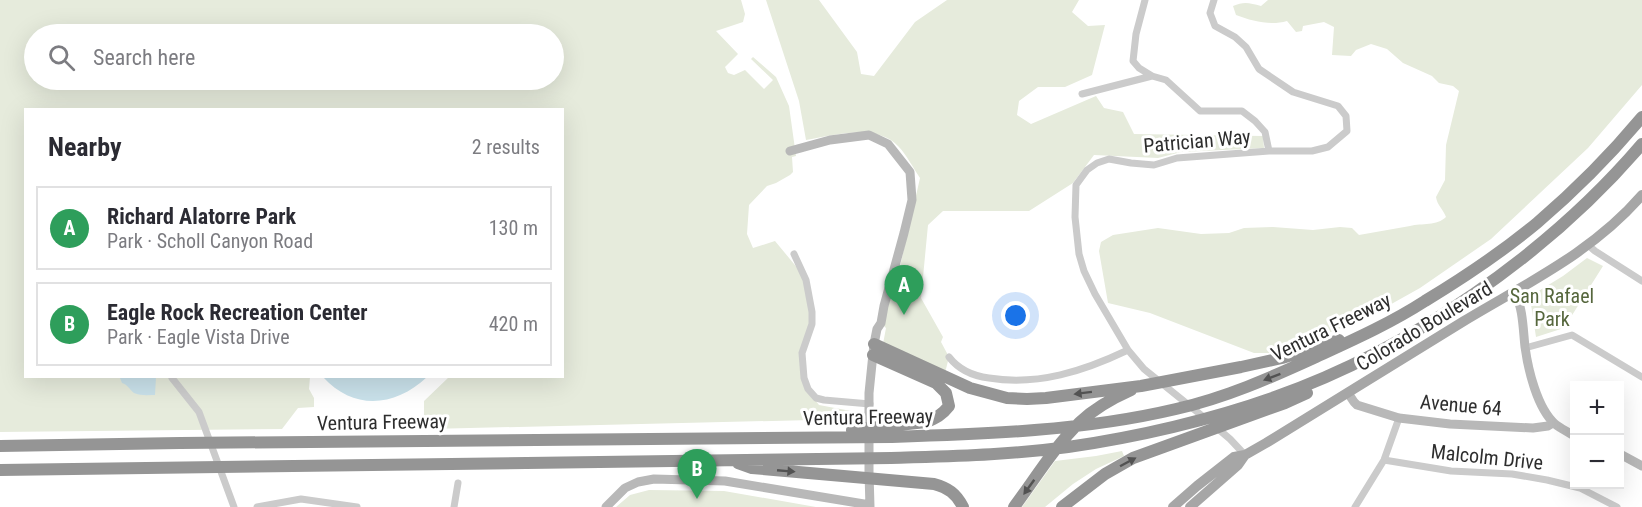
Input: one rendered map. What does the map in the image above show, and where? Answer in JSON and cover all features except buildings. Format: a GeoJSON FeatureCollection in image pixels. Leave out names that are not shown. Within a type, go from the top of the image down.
{"type":"FeatureCollection","features":[{"type":"Feature","properties":{"kind":"highway","name":"Ventura Freeway"},"geometry":{"type":"LineString","coordinates":[[0,470],[197,463],[239,455],[294,454],[340,445],[761,438],[841,444],[891,443],[1099,423],[1177,409],[1244,388],[1282,373],[1377,328],[1433,296],[1488,260],[1537,223],[1589,174],[1642,117]]}},
{"type":"Feature","properties":{"kind":"highway"},"geometry":{"type":"LineString","coordinates":[[1325,353],[1336,356],[1384,333],[1436,303],[1512,251],[1590,183],[1642,128]]}},
{"type":"Feature","properties":{"kind":"highway"},"geometry":{"type":"LineString","coordinates":[[1329,375],[1342,362],[1385,341],[1481,281],[1531,243],[1610,171],[1642,136]]}},
{"type":"Feature","properties":{"kind":"highway","name":"Ventura Freeway"},"geometry":{"type":"LineString","coordinates":[[891,443],[1020,453],[1109,441],[1165,429],[1275,397],[1329,375],[1405,337],[1452,309],[1508,269],[1574,214],[1621,169],[1642,144]]}},
{"type":"Feature","properties":{"kind":"highway"},"geometry":{"type":"LineString","coordinates":[[873,350],[970,388],[1006,398],[1026,399],[1141,386],[1241,367],[1282,358],[1377,328]]}},
{"type":"Feature","properties":{"kind":"highway"},"geometry":{"type":"LineString","coordinates":[[1056,507],[1079,490],[1133,458],[1285,403],[1384,354],[1405,337]]}},
{"type":"Feature","properties":{"kind":"highway"},"geometry":{"type":"LineString","coordinates":[[357,462],[891,443],[944,413],[949,406],[942,387],[873,350]]}},
{"type":"Feature","properties":{"kind":"highway"},"geometry":{"type":"LineString","coordinates":[[1014,507],[1063,440],[1080,421],[1108,402],[1141,386]]}},
{"type":"Feature","properties":{"kind":"highway","name":"Ventura Freeway"},"geometry":{"type":"LineString","coordinates":[[0,446],[180,447],[239,455],[294,454],[357,462],[732,460],[841,444]]}},
{"type":"Feature","properties":{"kind":"highway"},"geometry":{"type":"LineString","coordinates":[[340,445],[841,444]]}},
{"type":"Feature","properties":{"kind":"highway"},"geometry":{"type":"LineString","coordinates":[[0,453],[180,447]]}},
{"type":"Feature","properties":{"kind":"highway"},"geometry":{"type":"LineString","coordinates":[[732,460],[752,468],[934,484],[947,487],[963,507]]}},
{"type":"Feature","properties":{"kind":"highway"},"geometry":{"type":"LineString","coordinates":[[0,462],[197,463]]}},
{"type":"Feature","properties":{"kind":"highway"},"geometry":{"type":"LineString","coordinates":[[1062,507],[1105,474]]}},
{"type":"Feature","properties":{"kind":"main road","name":"Colorado Boulevard"},"geometry":{"type":"LineString","coordinates":[[1173,507],[1234,458],[1245,455],[1560,266],[1588,246],[1642,195]]}},
{"type":"Feature","properties":{"kind":"main road","name":"Colorado Boulevard"},"geometry":{"type":"LineString","coordinates":[[1190,507],[1239,465],[1245,455]]}},
{"type":"Feature","properties":{"kind":"street"},"geometry":{"type":"LineString","coordinates":[[1145,0],[1136,33],[1133,61],[1152,76],[1166,80],[1200,111],[1242,111],[1265,132],[1269,151]]}},
{"type":"Feature","properties":{"kind":"street","name":"Patrician Way"},"geometry":{"type":"LineString","coordinates":[[1215,0],[1210,13],[1215,26],[1246,46],[1259,69],[1293,92],[1338,106],[1346,116],[1347,131],[1328,147],[1312,151],[1269,151],[1177,158],[1154,165],[1131,164],[1109,159],[1087,170],[1076,185],[1075,217],[1079,254],[1084,271],[1128,350],[1144,369],[1230,439],[1245,455]]}},
{"type":"Feature","properties":{"kind":"street"},"geometry":{"type":"LineString","coordinates":[[1082,94],[1152,76]]}},
{"type":"Feature","properties":{"kind":"street"},"geometry":{"type":"LineString","coordinates":[[606,507],[625,488],[638,482],[654,479],[725,481],[870,506],[870,404],[873,350],[912,200],[910,172],[888,144],[869,135],[830,140],[790,151]]}},
{"type":"Feature","properties":{"kind":"street"},"geometry":{"type":"LineString","coordinates":[[1588,246],[1642,281]]}},
{"type":"Feature","properties":{"kind":"street"},"geometry":{"type":"LineString","coordinates":[[794,254],[806,280],[812,312],[812,324],[802,353],[804,378],[808,389],[816,398],[824,400],[870,404]]}},
{"type":"Feature","properties":{"kind":"street"},"geometry":{"type":"LineString","coordinates":[[1515,292],[1520,305],[1532,383],[1553,423],[1573,435]]}},
{"type":"Feature","properties":{"kind":"street"},"geometry":{"type":"LineString","coordinates":[[1525,348],[1572,336],[1642,377]]}},
{"type":"Feature","properties":{"kind":"street"},"geometry":{"type":"LineString","coordinates":[[949,357],[969,373],[1006,381],[1024,381],[1063,375],[1128,350]]}},
{"type":"Feature","properties":{"kind":"street"},"geometry":{"type":"LineString","coordinates":[[172,378],[199,412],[234,507]]}},
{"type":"Feature","properties":{"kind":"street","name":"Avenue 64"},"geometry":{"type":"LineString","coordinates":[[1348,393],[1357,405],[1399,418],[1533,428],[1553,423]]}},
{"type":"Feature","properties":{"kind":"street"},"geometry":{"type":"LineString","coordinates":[[1355,507],[1384,460],[1399,418]]}},
{"type":"Feature","properties":{"kind":"street"},"geometry":{"type":"LineString","coordinates":[[1624,456],[1642,466]]}},
{"type":"Feature","properties":{"kind":"street","name":"Malcolm Drive"},"geometry":{"type":"LineString","coordinates":[[1384,460],[1451,471],[1512,474],[1547,480],[1580,488],[1617,507]]}},
{"type":"Feature","properties":{"kind":"street"},"geometry":{"type":"LineString","coordinates":[[454,507],[458,483]]}},
{"type":"Feature","properties":{"kind":"street"},"geometry":{"type":"LineString","coordinates":[[257,507],[301,499],[357,507]]}},
{"type":"Feature","properties":{"kind":"green space"},"geometry":{"type":"Polygon","coordinates":[[[0,0],[741,0],[745,14],[743,22],[716,31],[738,54],[725,67],[728,73],[734,75],[745,70],[764,89],[773,80],[751,59],[753,57],[776,77],[789,106],[796,156],[792,157],[793,172],[767,186],[749,205],[747,234],[753,248],[775,241],[799,270],[810,299],[811,316],[800,357],[803,384],[819,405],[851,411],[852,419],[429,429],[424,415],[424,401],[448,378],[564,378],[564,108],[24,108],[24,378],[310,378],[309,389],[314,398],[314,407],[298,408],[282,429],[0,432],[0,0]]]}},
{"type":"Feature","properties":{"kind":"green space"},"geometry":{"type":"Polygon","coordinates":[[[766,0],[819,0],[857,52],[861,74],[874,76],[915,22],[947,0],[1079,0],[1072,12],[1088,26],[1105,25],[1092,75],[1065,87],[1038,87],[1019,101],[1017,115],[1031,124],[1096,96],[1104,108],[1123,112],[1134,134],[1263,136],[1264,148],[1181,152],[1158,158],[1094,155],[1073,183],[1029,211],[943,211],[928,225],[921,298],[943,337],[941,342],[949,357],[945,373],[883,344],[886,328],[881,323],[899,271],[920,178],[898,146],[879,135],[854,132],[806,140],[799,101],[766,0]]]}},
{"type":"Feature","properties":{"kind":"green space"},"geometry":{"type":"Polygon","coordinates":[[[1268,0],[1642,0],[1642,85],[1588,148],[1491,239],[1420,288],[1386,307],[1300,344],[1272,353],[1254,353],[1150,313],[1108,303],[1099,251],[1101,242],[1113,235],[1158,228],[1201,234],[1229,233],[1244,228],[1273,227],[1313,230],[1340,227],[1352,228],[1359,235],[1438,222],[1446,217],[1436,197],[1445,180],[1446,145],[1459,91],[1403,63],[1387,49],[1371,44],[1356,50],[1351,56],[1332,55],[1334,27],[1324,22],[1303,26],[1302,31],[1296,32],[1287,21],[1261,22],[1236,15],[1233,6],[1247,3],[1261,6],[1268,0]]]}},
{"type":"Feature","properties":{"kind":"green space","name":"San Rafael Park"},"geometry":{"type":"Polygon","coordinates":[[[1587,258],[1603,266],[1564,328],[1536,337],[1530,298],[1587,258]]]}},
{"type":"Feature","properties":{"kind":"green space"},"geometry":{"type":"Polygon","coordinates":[[[1122,451],[1124,456],[1096,469],[1045,507],[1022,507],[1055,461],[1122,451]]]}},
{"type":"Feature","properties":{"kind":"green space"},"geometry":{"type":"Polygon","coordinates":[[[649,490],[724,491],[816,507],[616,507],[630,495],[649,490]]]}},
{"type":"Feature","properties":{"kind":"water"},"geometry":{"type":"Polygon","coordinates":[[[120,378],[156,378],[155,395],[134,393],[122,383],[120,378]]]}},
{"type":"Feature","properties":{"kind":"water"},"geometry":{"type":"Polygon","coordinates":[[[324,378],[426,378],[402,394],[375,401],[348,396],[324,378]]]}},
{"type":"Feature","properties":{"kind":"place","name":"Richard Alatorre Park"},"geometry":{"type":"Point","coordinates":[904,315]}},
{"type":"Feature","properties":{"kind":"place","name":"Eagle Rock Recreation Center"},"geometry":{"type":"Point","coordinates":[697,499]}}]}
